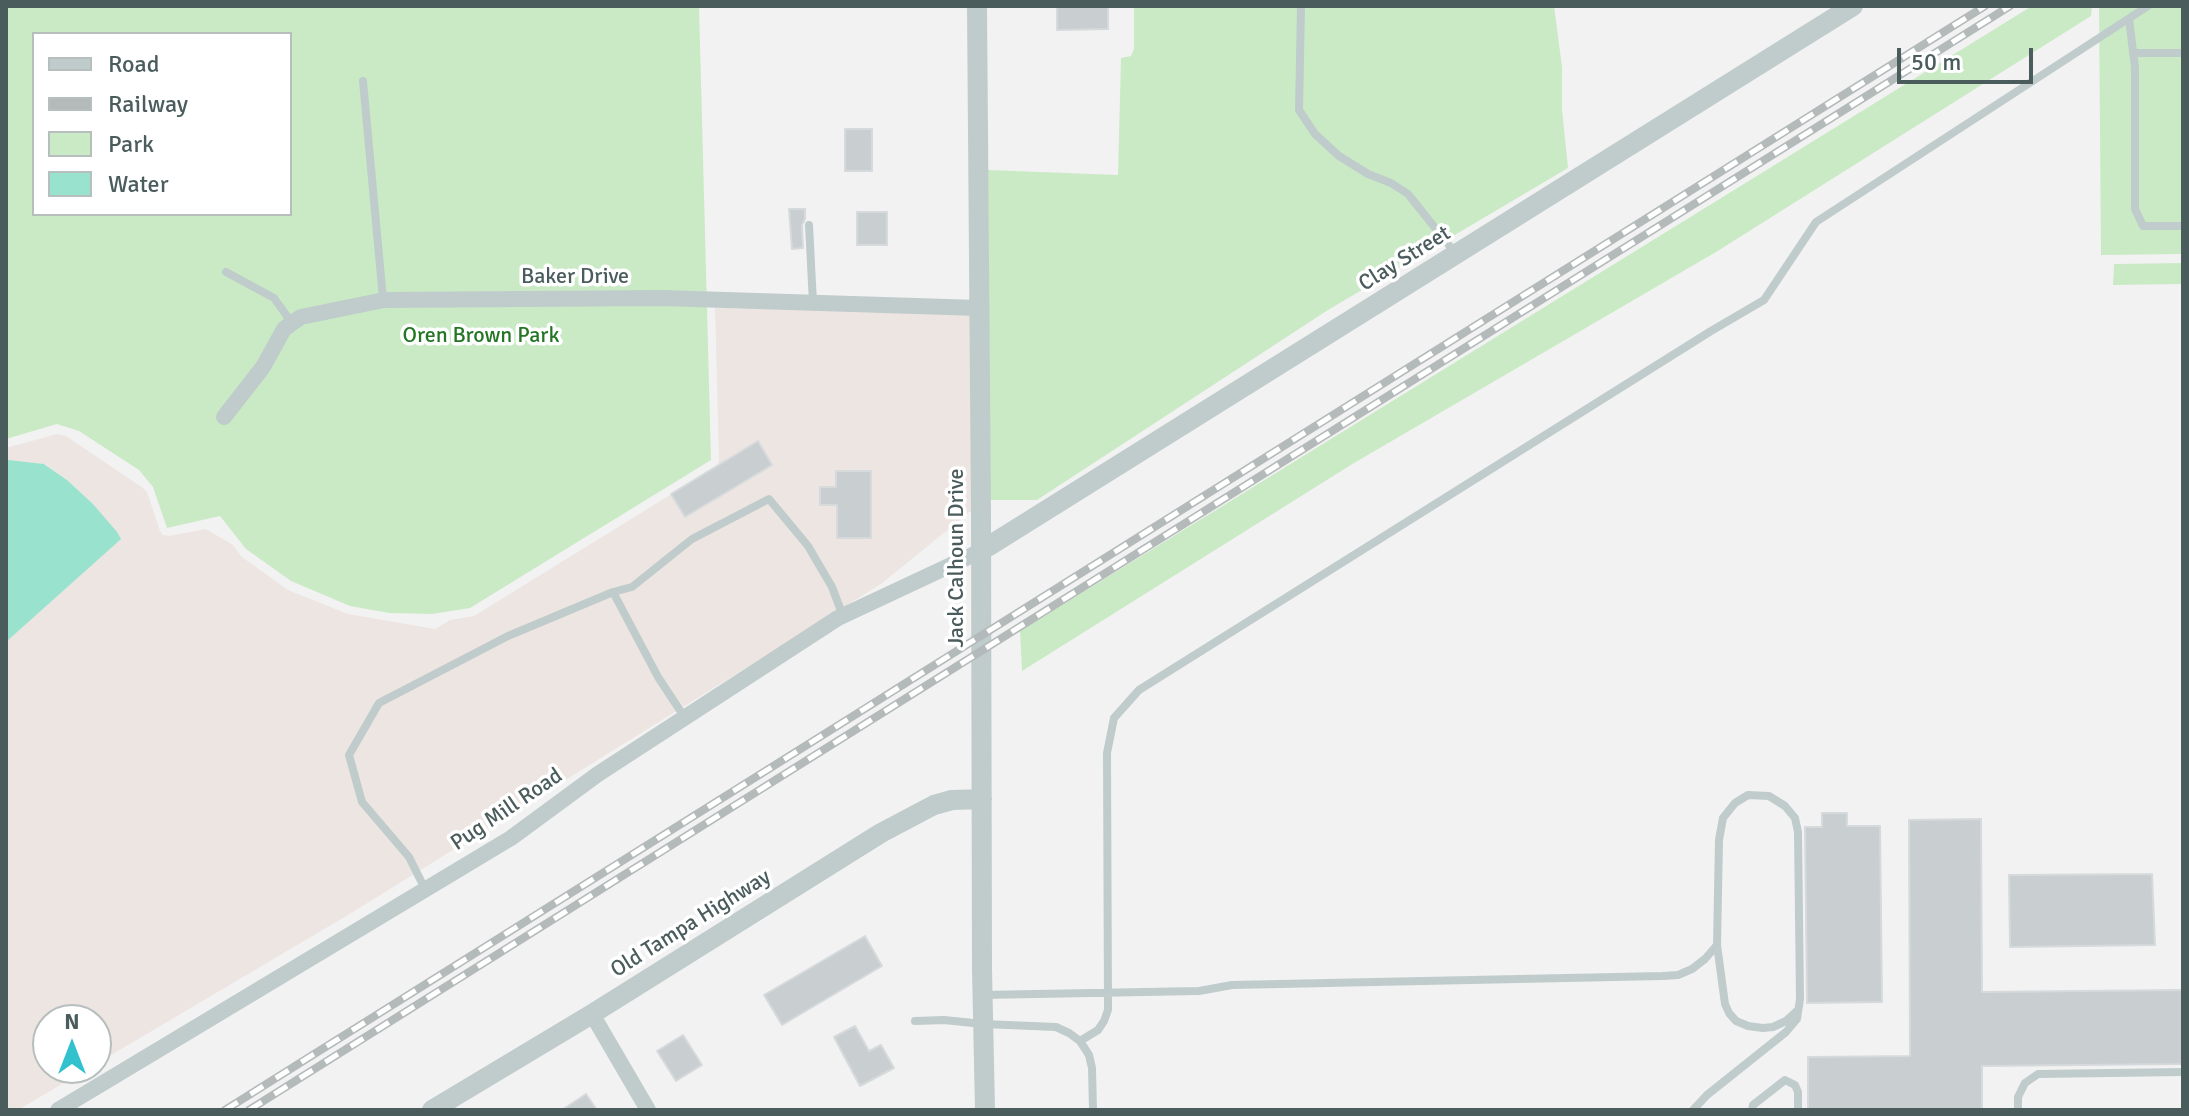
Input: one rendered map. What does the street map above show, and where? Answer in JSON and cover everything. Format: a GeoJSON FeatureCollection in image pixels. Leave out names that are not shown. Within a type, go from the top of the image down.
{"type":"FeatureCollection","features":[{"type":"Feature","properties":{"kind":"street","name":"Jack Calhoun Drive"},"geometry":{"type":"LineString","coordinates":[[977,6],[985,1110]]}},
{"type":"Feature","properties":{"kind":"street","name":"Clay Street"},"geometry":{"type":"LineString","coordinates":[[981,551],[1853,6]]}},
{"type":"Feature","properties":{"kind":"street","name":"Baker Drive"},"geometry":{"type":"LineString","coordinates":[[292,323],[301,317],[384,300],[662,298],[979,308]]}},
{"type":"Feature","properties":{"kind":"street"},"geometry":{"type":"LineString","coordinates":[[224,417],[263,367],[284,329],[292,323]]}},
{"type":"Feature","properties":{"kind":"street","name":"Pug Mill Road"},"geometry":{"type":"LineString","coordinates":[[58,1110],[511,838],[598,774],[843,616],[981,551]]}},
{"type":"Feature","properties":{"kind":"street","name":"Old Tampa Highway"},"geometry":{"type":"LineString","coordinates":[[432,1110],[881,833],[934,805],[952,800],[982,799]]}},
{"type":"Feature","properties":{"kind":"street"},"geometry":{"type":"LineString","coordinates":[[592,1014],[648,1110]]}},
{"type":"Feature","properties":{"kind":"lane"},"geometry":{"type":"LineString","coordinates":[[1301,6],[1299,110],[1315,134],[1339,156],[1408,194],[1457,255]]}},
{"type":"Feature","properties":{"kind":"lane"},"geometry":{"type":"LineString","coordinates":[[1080,1041],[1098,1030],[1108,1010],[1107,753],[1114,718],[1139,690],[1604,397],[1764,300],[1816,222],[2148,6]]}},
{"type":"Feature","properties":{"kind":"lane"},"geometry":{"type":"LineString","coordinates":[[2129,19],[2133,53],[2135,209],[2143,226],[2183,226]]}},
{"type":"Feature","properties":{"kind":"lane"},"geometry":{"type":"LineString","coordinates":[[2133,53],[2183,53]]}},
{"type":"Feature","properties":{"kind":"lane"},"geometry":{"type":"LineString","coordinates":[[363,81],[384,300]]}},
{"type":"Feature","properties":{"kind":"lane"},"geometry":{"type":"LineString","coordinates":[[809,225],[813,303]]}},
{"type":"Feature","properties":{"kind":"lane"},"geometry":{"type":"LineString","coordinates":[[226,272],[274,298],[292,323]]}},
{"type":"Feature","properties":{"kind":"lane"},"geometry":{"type":"LineString","coordinates":[[425,889],[409,857],[362,802],[349,755],[379,703],[508,636],[632,587],[692,539],[769,499],[808,546],[832,587],[843,616]]}},
{"type":"Feature","properties":{"kind":"lane"},"geometry":{"type":"LineString","coordinates":[[613,592],[658,677],[685,718]]}},
{"type":"Feature","properties":{"kind":"lane"},"geometry":{"type":"LineString","coordinates":[[1693,1110],[1707,1095],[1786,1032],[1797,1019],[1800,999],[1798,832],[1795,818],[1785,806],[1769,796],[1748,795],[1735,803],[1723,818],[1719,840],[1717,945],[1725,1004],[1736,1021],[1763,1028],[1786,1021],[1798,1010]]}},
{"type":"Feature","properties":{"kind":"lane"},"geometry":{"type":"LineString","coordinates":[[982,995],[1199,991],[1232,985],[1678,975],[1705,959],[1717,945]]}},
{"type":"Feature","properties":{"kind":"lane"},"geometry":{"type":"LineString","coordinates":[[915,1021],[1056,1027],[1080,1041],[1089,1055],[1093,1110]]}},
{"type":"Feature","properties":{"kind":"lane"},"geometry":{"type":"LineString","coordinates":[[2018,1110],[2018,1097],[2025,1083],[2038,1074],[2183,1072]]}},
{"type":"Feature","properties":{"kind":"lane"},"geometry":{"type":"LineString","coordinates":[[1752,1110],[1753,1105],[1785,1080],[1795,1085],[1798,1110]]}},
{"type":"Feature","properties":{"kind":"shaded area"},"geometry":{"type":"Polygon","coordinates":[[[715,308],[970,310],[972,510],[881,584],[353,912],[112,1055],[112,1004],[32,1004],[32,1084],[62,1084],[18,1110],[6,1110],[6,642],[120,539],[93,504],[67,480],[45,464],[6,461],[6,448],[57,434],[66,436],[147,492],[163,535],[206,529],[233,545],[242,557],[288,590],[348,614],[435,629],[450,620],[474,616],[717,466],[715,308]]]}},
{"type":"Feature","properties":{"kind":"green space","name":"Oren Brown Park"},"geometry":{"type":"Polygon","coordinates":[[[6,6],[699,6],[711,460],[470,608],[432,614],[389,613],[350,606],[291,581],[246,549],[220,516],[167,528],[153,487],[139,470],[79,431],[57,424],[6,439],[6,6]]]}},
{"type":"Feature","properties":{"kind":"green space"},"geometry":{"type":"Polygon","coordinates":[[[1134,6],[1554,6],[1562,67],[1562,109],[1568,168],[1328,310],[1037,500],[990,500],[988,170],[1118,175],[1121,58],[1131,56],[1134,49],[1134,6]]]}},
{"type":"Feature","properties":{"kind":"green space"},"geometry":{"type":"Polygon","coordinates":[[[2032,6],[2092,6],[2091,16],[1716,252],[1354,463],[1022,671],[1020,631],[2032,6]]]}},
{"type":"Feature","properties":{"kind":"green space"},"geometry":{"type":"Polygon","coordinates":[[[2183,6],[2183,254],[2101,255],[2099,8],[2183,6]]]}},
{"type":"Feature","properties":{"kind":"green space"},"geometry":{"type":"Polygon","coordinates":[[[2183,263],[2183,284],[2113,285],[2114,264],[2183,263]]]}},
{"type":"Feature","properties":{"kind":"water"},"geometry":{"type":"Polygon","coordinates":[[[6,461],[44,464],[67,480],[93,504],[121,539],[6,642],[6,461]]]}},
{"type":"Feature","properties":{"kind":"building"},"geometry":{"type":"Polygon","coordinates":[[[1057,6],[1108,6],[1108,29],[1057,30],[1057,6]]]}},
{"type":"Feature","properties":{"kind":"building"},"geometry":{"type":"Polygon","coordinates":[[[845,129],[872,129],[872,171],[845,171],[845,129]]]}},
{"type":"Feature","properties":{"kind":"building"},"geometry":{"type":"Polygon","coordinates":[[[789,209],[805,209],[803,248],[792,249],[789,209]]]}},
{"type":"Feature","properties":{"kind":"building"},"geometry":{"type":"Polygon","coordinates":[[[857,212],[887,212],[887,245],[857,245],[857,212]]]}},
{"type":"Feature","properties":{"kind":"building"},"geometry":{"type":"Polygon","coordinates":[[[758,441],[772,465],[685,517],[671,494],[758,441]]]}},
{"type":"Feature","properties":{"kind":"building"},"geometry":{"type":"Polygon","coordinates":[[[836,471],[871,471],[871,538],[837,538],[837,505],[820,505],[820,487],[836,487],[836,471]]]}},
{"type":"Feature","properties":{"kind":"building"},"geometry":{"type":"Polygon","coordinates":[[[1822,813],[1847,813],[1847,826],[1880,826],[1882,1002],[1807,1003],[1805,827],[1822,827],[1822,813]]]}},
{"type":"Feature","properties":{"kind":"building"},"geometry":{"type":"Polygon","coordinates":[[[1981,819],[1982,992],[2183,990],[2183,1064],[1982,1066],[1982,1110],[1808,1110],[1808,1057],[1910,1056],[1909,820],[1981,819]]]}},
{"type":"Feature","properties":{"kind":"building"},"geometry":{"type":"Polygon","coordinates":[[[2152,874],[2155,945],[2010,947],[2009,875],[2152,874]]]}},
{"type":"Feature","properties":{"kind":"building"},"geometry":{"type":"Polygon","coordinates":[[[865,936],[882,966],[782,1025],[764,995],[865,936]]]}},
{"type":"Feature","properties":{"kind":"building"},"geometry":{"type":"Polygon","coordinates":[[[855,1026],[869,1051],[881,1045],[894,1068],[860,1086],[834,1037],[855,1026]]]}},
{"type":"Feature","properties":{"kind":"building"},"geometry":{"type":"Polygon","coordinates":[[[683,1035],[702,1065],[676,1081],[657,1051],[683,1035]]]}},
{"type":"Feature","properties":{"kind":"building"},"geometry":{"type":"Polygon","coordinates":[[[586,1094],[597,1110],[562,1110],[586,1094]]]}},
{"type":"Feature","properties":{"kind":"railway"},"geometry":{"type":"LineString","coordinates":[[225,1110],[1985,6]]}},
{"type":"Feature","properties":{"kind":"railway"},"geometry":{"type":"LineString","coordinates":[[249,1110],[2010,6]]}}]}
